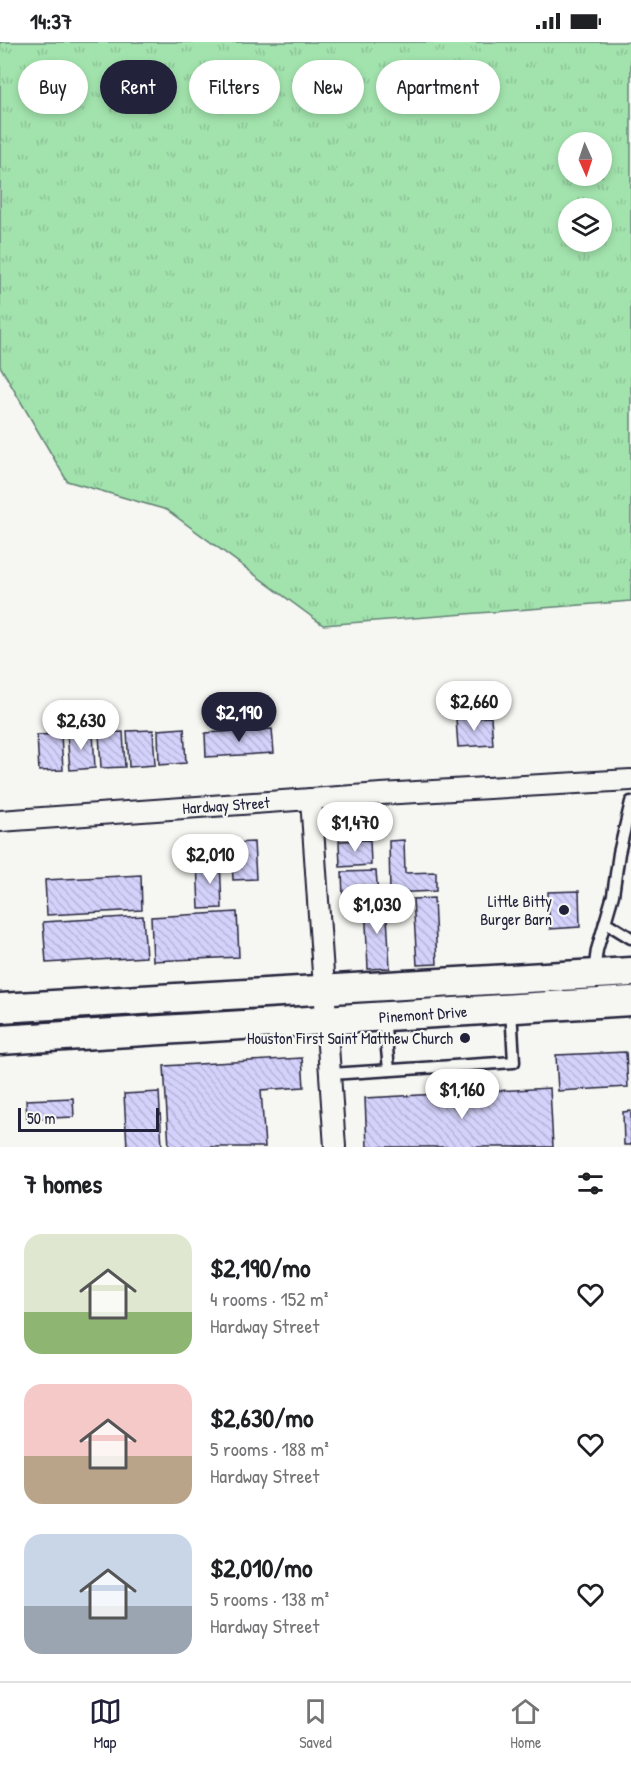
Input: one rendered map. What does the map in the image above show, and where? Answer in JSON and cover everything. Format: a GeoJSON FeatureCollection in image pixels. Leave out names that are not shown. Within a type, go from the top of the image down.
{"type":"FeatureCollection","features":[{"type":"Feature","properties":{"kind":"main road","name":"Pinemont Drive"},"geometry":{"type":"LineString","coordinates":[[0,1008],[631,972]]}},
{"type":"Feature","properties":{"kind":"main road"},"geometry":{"type":"LineString","coordinates":[[594,974],[596,1003]]}},
{"type":"Feature","properties":{"kind":"main road","name":"Pinemont Drive"},"geometry":{"type":"LineString","coordinates":[[0,1040],[631,1001]]}},
{"type":"Feature","properties":{"kind":"main road"},"geometry":{"type":"LineString","coordinates":[[68,1004],[69,1036]]}},
{"type":"Feature","properties":{"kind":"street","name":"Hardway Street"},"geometry":{"type":"LineString","coordinates":[[0,821],[631,780]]}},
{"type":"Feature","properties":{"kind":"street"},"geometry":{"type":"LineString","coordinates":[[311,799],[326,989],[335,1147]]}},
{"type":"Feature","properties":{"kind":"lane"},"geometry":{"type":"LineString","coordinates":[[594,974],[597,950],[613,895],[619,853],[631,802]]}},
{"type":"Feature","properties":{"kind":"lane"},"geometry":{"type":"LineString","coordinates":[[605,922],[631,938]]}},
{"type":"Feature","properties":{"kind":"lane"},"geometry":{"type":"LineString","coordinates":[[331,1074],[514,1062],[510,1009]]}},
{"type":"Feature","properties":{"kind":"lane"},"geometry":{"type":"LineString","coordinates":[[384,1017],[389,1071]]}},
{"type":"Feature","properties":{"kind":"green space"},"geometry":{"type":"Polygon","coordinates":[[[0,42],[631,42],[631,601],[323,625],[167,510],[67,481],[0,366],[0,42]]]}},
{"type":"Feature","properties":{"kind":"building"},"geometry":{"type":"Polygon","coordinates":[[[491,717],[493,745],[458,747],[456,719],[491,717]]]}},
{"type":"Feature","properties":{"kind":"building"},"geometry":{"type":"Polygon","coordinates":[[[184,728],[186,763],[159,765],[158,730],[184,728]]]}},
{"type":"Feature","properties":{"kind":"building"},"geometry":{"type":"Polygon","coordinates":[[[272,729],[274,753],[206,757],[205,733],[272,729]]]}},
{"type":"Feature","properties":{"kind":"building"},"geometry":{"type":"Polygon","coordinates":[[[153,730],[155,765],[129,767],[127,731],[153,730]]]}},
{"type":"Feature","properties":{"kind":"building"},"geometry":{"type":"Polygon","coordinates":[[[123,732],[125,767],[101,768],[99,733],[123,732]]]}},
{"type":"Feature","properties":{"kind":"building"},"geometry":{"type":"Polygon","coordinates":[[[93,733],[95,768],[70,770],[67,734],[93,733]]]}},
{"type":"Feature","properties":{"kind":"building"},"geometry":{"type":"Polygon","coordinates":[[[61,734],[63,770],[39,771],[37,735],[61,734]]]}},
{"type":"Feature","properties":{"kind":"building"},"geometry":{"type":"Polygon","coordinates":[[[370,840],[371,865],[340,867],[339,841],[370,840]]]}},
{"type":"Feature","properties":{"kind":"building"},"geometry":{"type":"Polygon","coordinates":[[[404,840],[405,873],[436,872],[436,891],[390,893],[389,841],[404,840]]]}},
{"type":"Feature","properties":{"kind":"building"},"geometry":{"type":"Polygon","coordinates":[[[254,842],[256,879],[233,880],[231,843],[254,842]]]}},
{"type":"Feature","properties":{"kind":"building"},"geometry":{"type":"Polygon","coordinates":[[[220,860],[222,908],[199,909],[197,861],[220,860]]]}},
{"type":"Feature","properties":{"kind":"building"},"geometry":{"type":"Polygon","coordinates":[[[376,871],[378,895],[343,897],[342,872],[376,871]]]}},
{"type":"Feature","properties":{"kind":"building"},"geometry":{"type":"Polygon","coordinates":[[[141,875],[142,910],[47,915],[45,880],[141,875]]]}},
{"type":"Feature","properties":{"kind":"building","name":"Little Bitty Burger Barn"},"geometry":{"type":"Polygon","coordinates":[[[579,891],[580,927],[550,929],[548,892],[579,891]]]}},
{"type":"Feature","properties":{"kind":"building"},"geometry":{"type":"Polygon","coordinates":[[[434,898],[437,964],[417,965],[413,899],[434,898]]]}},
{"type":"Feature","properties":{"kind":"building"},"geometry":{"type":"Polygon","coordinates":[[[386,900],[390,968],[368,969],[365,901],[386,900]]]}},
{"type":"Feature","properties":{"kind":"building"},"geometry":{"type":"Polygon","coordinates":[[[237,912],[239,957],[153,961],[151,917],[237,912]]]}},
{"type":"Feature","properties":{"kind":"building"},"geometry":{"type":"Polygon","coordinates":[[[143,916],[146,957],[46,963],[43,922],[143,916]]]}},
{"type":"Feature","properties":{"kind":"building"},"geometry":{"type":"Polygon","coordinates":[[[626,1052],[628,1087],[558,1091],[556,1055],[626,1052]]]}},
{"type":"Feature","properties":{"kind":"building"},"geometry":{"type":"Polygon","coordinates":[[[302,1058],[304,1087],[261,1090],[265,1147],[169,1147],[164,1066],[302,1058]]]}},
{"type":"Feature","properties":{"kind":"building"},"geometry":{"type":"Polygon","coordinates":[[[550,1088],[553,1147],[367,1147],[365,1098],[550,1088]]]}},
{"type":"Feature","properties":{"kind":"building"},"geometry":{"type":"Polygon","coordinates":[[[159,1092],[162,1147],[127,1147],[124,1094],[159,1092]]]}},
{"type":"Feature","properties":{"kind":"building"},"geometry":{"type":"Polygon","coordinates":[[[73,1098],[74,1117],[27,1119],[26,1100],[73,1098]]]}},
{"type":"Feature","properties":{"kind":"building"},"geometry":{"type":"Polygon","coordinates":[[[631,1111],[631,1145],[624,1145],[623,1112],[631,1111]]]}},
{"type":"Feature","properties":{"kind":"place","name":"Little Bitty Burger Barn"},"geometry":{"type":"Point","coordinates":[564,910]}},
{"type":"Feature","properties":{"kind":"place","name":"Houston First Saint Matthew Church"},"geometry":{"type":"Point","coordinates":[465,1038]}}]}
